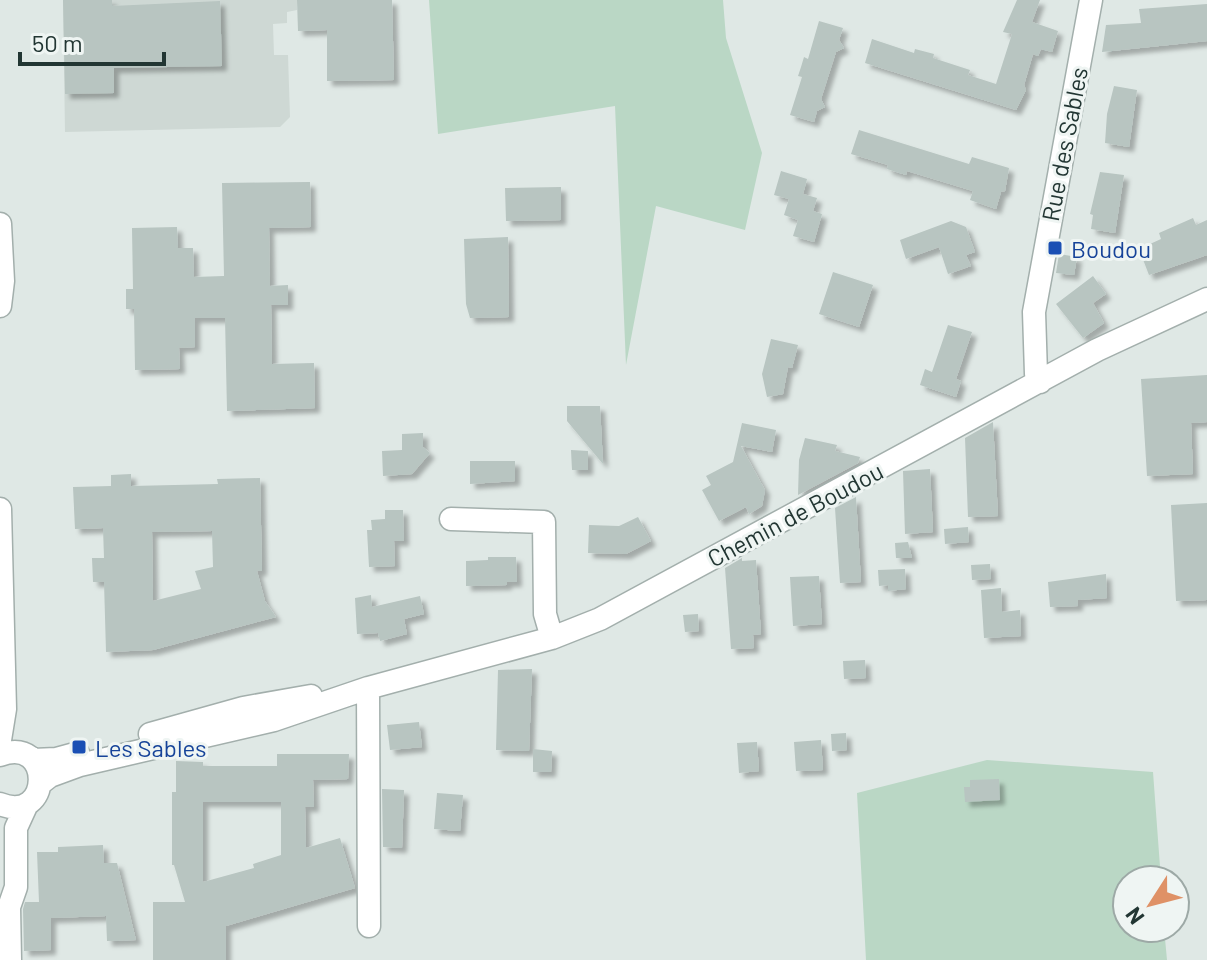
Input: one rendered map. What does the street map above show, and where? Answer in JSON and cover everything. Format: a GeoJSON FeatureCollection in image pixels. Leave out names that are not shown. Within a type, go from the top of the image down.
{"type":"FeatureCollection","features":[{"type":"Feature","properties":{"kind":"street","name":"Rue des Sables"},"geometry":{"type":"LineString","coordinates":[[1040,382],[1036,374],[1034,312],[1091,0]]}},
{"type":"Feature","properties":{"kind":"street"},"geometry":{"type":"LineString","coordinates":[[0,224],[3,281],[0,306]]}},
{"type":"Feature","properties":{"kind":"street","name":"Chemin de Boudou"},"geometry":{"type":"LineString","coordinates":[[41,783],[50,776],[80,765],[274,720],[368,688],[552,638],[612,613],[1097,350],[1207,299]]}},
{"type":"Feature","properties":{"kind":"street"},"geometry":{"type":"LineString","coordinates":[[0,509],[5,709],[0,740]]}},
{"type":"Feature","properties":{"kind":"street"},"geometry":{"type":"LineString","coordinates":[[451,519],[544,522],[545,614],[552,638]]}},
{"type":"Feature","properties":{"kind":"street","name":"Chemin de Boudou"},"geometry":{"type":"LineString","coordinates":[[0,755],[8,752],[56,759],[243,708],[368,688]]}},
{"type":"Feature","properties":{"kind":"street"},"geometry":{"type":"LineString","coordinates":[[368,688],[369,926]]}},
{"type":"Feature","properties":{"kind":"street"},"geometry":{"type":"LineString","coordinates":[[5,709],[10,727],[38,767],[41,783],[16,828],[16,887],[9,907],[10,960]]}},
{"type":"Feature","properties":{"kind":"street"},"geometry":{"type":"LineString","coordinates":[[1,804],[14,807],[27,804]]}},
{"type":"Feature","properties":{"kind":"street"},"geometry":{"type":"LineString","coordinates":[[1,804],[16,828]]}},
{"type":"Feature","properties":{"kind":"shaded area"},"geometry":{"type":"Polygon","coordinates":[[[63,0],[297,0],[297,10],[287,12],[287,23],[273,24],[274,55],[288,55],[290,117],[280,127],[65,132],[63,0]]]}},
{"type":"Feature","properties":{"kind":"green space"},"geometry":{"type":"Polygon","coordinates":[[[429,0],[723,0],[726,38],[762,153],[745,230],[656,206],[626,365],[615,106],[438,134],[429,0]]]}},
{"type":"Feature","properties":{"kind":"green space"},"geometry":{"type":"Polygon","coordinates":[[[987,760],[1153,772],[1160,864],[1111,864],[1111,944],[1166,944],[1167,960],[866,960],[857,793],[987,760]]]}},
{"type":"Feature","properties":{"kind":"building"},"geometry":{"type":"Polygon","coordinates":[[[63,0],[112,0],[112,6],[220,1],[222,66],[114,68],[114,93],[65,94],[63,0]]]}},
{"type":"Feature","properties":{"kind":"building"},"geometry":{"type":"Polygon","coordinates":[[[297,0],[392,0],[394,80],[327,81],[327,30],[298,31],[297,0]]]}},
{"type":"Feature","properties":{"kind":"building"},"geometry":{"type":"Polygon","coordinates":[[[1017,0],[1040,0],[1032,22],[1058,31],[1052,52],[1041,49],[1038,56],[1033,54],[1024,85],[1026,90],[1016,110],[865,63],[872,39],[914,53],[915,49],[934,54],[933,58],[970,70],[968,75],[996,84],[1012,34],[1003,32],[1017,0]]]}},
{"type":"Feature","properties":{"kind":"building"},"geometry":{"type":"Polygon","coordinates":[[[1207,4],[1207,41],[1102,52],[1106,25],[1141,23],[1139,9],[1207,4]]]}},
{"type":"Feature","properties":{"kind":"building"},"geometry":{"type":"Polygon","coordinates":[[[819,21],[843,28],[839,40],[844,48],[836,52],[821,99],[825,107],[817,111],[814,122],[790,115],[802,77],[798,76],[804,57],[808,59],[819,21]]]}},
{"type":"Feature","properties":{"kind":"building"},"geometry":{"type":"Polygon","coordinates":[[[1114,86],[1137,90],[1129,147],[1105,143],[1107,114],[1114,86]]]}},
{"type":"Feature","properties":{"kind":"building"},"geometry":{"type":"Polygon","coordinates":[[[859,130],[969,164],[972,157],[1009,168],[1005,191],[1001,192],[996,209],[970,200],[973,191],[907,171],[906,175],[887,169],[888,165],[851,154],[859,130]]]}},
{"type":"Feature","properties":{"kind":"building"},"geometry":{"type":"Polygon","coordinates":[[[781,171],[807,179],[803,194],[817,198],[813,211],[822,214],[814,242],[793,236],[798,220],[784,215],[789,199],[774,195],[781,171]]]}},
{"type":"Feature","properties":{"kind":"building"},"geometry":{"type":"Polygon","coordinates":[[[1100,172],[1124,175],[1115,233],[1091,229],[1093,215],[1090,214],[1100,172]]]}},
{"type":"Feature","properties":{"kind":"building"},"geometry":{"type":"Polygon","coordinates":[[[310,182],[311,227],[269,228],[270,286],[288,285],[288,305],[271,305],[272,364],[314,363],[315,408],[227,411],[225,318],[195,318],[195,347],[179,348],[180,369],[135,370],[134,309],[126,309],[126,289],[133,289],[132,228],[177,227],[178,248],[193,248],[194,277],[224,276],[222,183],[310,182]]]}},
{"type":"Feature","properties":{"kind":"building"},"geometry":{"type":"Polygon","coordinates":[[[561,187],[561,220],[506,221],[505,188],[561,187]]]}},
{"type":"Feature","properties":{"kind":"building"},"geometry":{"type":"Polygon","coordinates":[[[1193,218],[1196,225],[1207,220],[1207,255],[1149,275],[1139,249],[1161,239],[1159,233],[1193,218]]]}},
{"type":"Feature","properties":{"kind":"building"},"geometry":{"type":"Polygon","coordinates":[[[951,221],[966,227],[975,252],[966,255],[971,266],[948,274],[939,247],[906,259],[900,240],[951,221]]]}},
{"type":"Feature","properties":{"kind":"building"},"geometry":{"type":"Polygon","coordinates":[[[508,237],[509,317],[470,318],[466,304],[464,239],[508,237]]]}},
{"type":"Feature","properties":{"kind":"building"},"geometry":{"type":"Polygon","coordinates":[[[1059,254],[1077,257],[1074,275],[1056,273],[1059,254]]]}},
{"type":"Feature","properties":{"kind":"building"},"geometry":{"type":"Polygon","coordinates":[[[833,272],[873,285],[859,327],[819,314],[833,272]]]}},
{"type":"Feature","properties":{"kind":"building"},"geometry":{"type":"Polygon","coordinates":[[[1093,276],[1106,294],[1093,303],[1104,323],[1083,338],[1056,304],[1093,276]]]}},
{"type":"Feature","properties":{"kind":"building"},"geometry":{"type":"Polygon","coordinates":[[[948,325],[972,332],[956,379],[961,381],[956,397],[920,385],[925,369],[932,372],[948,325]]]}},
{"type":"Feature","properties":{"kind":"building"},"geometry":{"type":"Polygon","coordinates":[[[771,339],[798,345],[792,368],[788,367],[783,394],[767,397],[762,374],[771,339]]]}},
{"type":"Feature","properties":{"kind":"building"},"geometry":{"type":"Polygon","coordinates":[[[1207,375],[1207,422],[1191,423],[1193,474],[1147,476],[1141,379],[1207,375]]]}},
{"type":"Feature","properties":{"kind":"building"},"geometry":{"type":"Polygon","coordinates":[[[567,406],[600,406],[603,464],[567,421],[567,406]]]}},
{"type":"Feature","properties":{"kind":"building"},"geometry":{"type":"Polygon","coordinates":[[[993,422],[998,516],[968,517],[965,438],[993,422]]]}},
{"type":"Feature","properties":{"kind":"building"},"geometry":{"type":"Polygon","coordinates":[[[742,423],[776,430],[772,452],[741,446],[765,490],[762,506],[749,514],[746,507],[719,521],[702,490],[711,485],[706,476],[733,462],[742,423]]]}},
{"type":"Feature","properties":{"kind":"building"},"geometry":{"type":"Polygon","coordinates":[[[423,433],[423,447],[430,453],[412,474],[383,476],[382,451],[402,450],[402,434],[423,433]]]}},
{"type":"Feature","properties":{"kind":"building"},"geometry":{"type":"Polygon","coordinates":[[[805,438],[837,445],[835,451],[860,457],[858,463],[798,495],[799,460],[805,438]]]}},
{"type":"Feature","properties":{"kind":"building"},"geometry":{"type":"Polygon","coordinates":[[[571,450],[588,451],[588,470],[572,470],[571,450]]]}},
{"type":"Feature","properties":{"kind":"building"},"geometry":{"type":"Polygon","coordinates":[[[470,461],[515,461],[515,481],[470,484],[470,461]]]}},
{"type":"Feature","properties":{"kind":"building"},"geometry":{"type":"Polygon","coordinates":[[[930,469],[933,532],[905,534],[903,471],[930,469]]]}},
{"type":"Feature","properties":{"kind":"building"},"geometry":{"type":"Polygon","coordinates":[[[131,474],[131,486],[218,484],[217,479],[260,478],[262,571],[257,571],[265,601],[276,617],[153,650],[106,652],[104,582],[93,582],[92,558],[104,558],[103,528],[75,529],[73,487],[111,486],[111,475],[131,474]],[[212,531],[152,532],[153,601],[201,589],[195,571],[213,567],[212,531]]]}},
{"type":"Feature","properties":{"kind":"building"},"geometry":{"type":"Polygon","coordinates":[[[856,497],[861,582],[840,583],[835,508],[856,497]]]}},
{"type":"Feature","properties":{"kind":"building"},"geometry":{"type":"Polygon","coordinates":[[[1207,503],[1207,600],[1176,601],[1171,505],[1207,503]]]}},
{"type":"Feature","properties":{"kind":"building"},"geometry":{"type":"Polygon","coordinates":[[[385,510],[403,510],[404,541],[394,541],[395,566],[369,567],[367,530],[372,530],[371,520],[385,519],[385,510]]]}},
{"type":"Feature","properties":{"kind":"building"},"geometry":{"type":"Polygon","coordinates":[[[638,517],[651,541],[626,554],[588,553],[589,525],[619,526],[638,517]]]}},
{"type":"Feature","properties":{"kind":"building"},"geometry":{"type":"Polygon","coordinates":[[[968,527],[969,542],[945,544],[944,529],[968,527]]]}},
{"type":"Feature","properties":{"kind":"building"},"geometry":{"type":"Polygon","coordinates":[[[908,542],[912,558],[896,558],[895,543],[908,542]]]}},
{"type":"Feature","properties":{"kind":"building"},"geometry":{"type":"Polygon","coordinates":[[[488,557],[516,557],[517,582],[466,586],[466,561],[488,560],[488,557]]]}},
{"type":"Feature","properties":{"kind":"building"},"geometry":{"type":"Polygon","coordinates":[[[742,558],[742,561],[756,560],[761,634],[753,635],[754,648],[731,649],[725,568],[742,558]]]}},
{"type":"Feature","properties":{"kind":"building"},"geometry":{"type":"Polygon","coordinates":[[[990,564],[991,579],[972,580],[971,565],[990,564]]]}},
{"type":"Feature","properties":{"kind":"building"},"geometry":{"type":"Polygon","coordinates":[[[905,569],[906,589],[888,591],[888,585],[879,586],[878,570],[905,569]]]}},
{"type":"Feature","properties":{"kind":"building"},"geometry":{"type":"Polygon","coordinates":[[[1106,574],[1107,598],[1078,600],[1078,606],[1050,607],[1048,582],[1106,574]]]}},
{"type":"Feature","properties":{"kind":"building"},"geometry":{"type":"Polygon","coordinates":[[[819,576],[822,624],[793,626],[790,577],[819,576]]]}},
{"type":"Feature","properties":{"kind":"building"},"geometry":{"type":"Polygon","coordinates":[[[1001,588],[1002,612],[1020,610],[1021,636],[984,638],[981,590],[1001,588]]]}},
{"type":"Feature","properties":{"kind":"building"},"geometry":{"type":"Polygon","coordinates":[[[371,595],[372,607],[420,596],[424,614],[404,619],[407,634],[380,641],[378,633],[357,634],[355,598],[371,595]]]}},
{"type":"Feature","properties":{"kind":"building"},"geometry":{"type":"Polygon","coordinates":[[[698,614],[699,631],[685,632],[683,615],[698,614]]]}},
{"type":"Feature","properties":{"kind":"building"},"geometry":{"type":"Polygon","coordinates":[[[865,660],[866,678],[844,679],[843,661],[865,660]]]}},
{"type":"Feature","properties":{"kind":"building"},"geometry":{"type":"Polygon","coordinates":[[[532,669],[529,751],[496,750],[498,670],[532,669]]]}},
{"type":"Feature","properties":{"kind":"building"},"geometry":{"type":"Polygon","coordinates":[[[419,722],[422,747],[390,750],[387,725],[419,722]]]}},
{"type":"Feature","properties":{"kind":"building"},"geometry":{"type":"Polygon","coordinates":[[[846,733],[847,750],[832,751],[831,734],[846,733]]]}},
{"type":"Feature","properties":{"kind":"building"},"geometry":{"type":"Polygon","coordinates":[[[821,740],[823,770],[796,771],[794,742],[821,740]]]}},
{"type":"Feature","properties":{"kind":"building"},"geometry":{"type":"Polygon","coordinates":[[[757,742],[759,771],[739,773],[737,743],[757,742]]]}},
{"type":"Feature","properties":{"kind":"building"},"geometry":{"type":"Polygon","coordinates":[[[533,749],[552,751],[551,772],[533,772],[533,749]]]}},
{"type":"Feature","properties":{"kind":"building"},"geometry":{"type":"Polygon","coordinates":[[[277,754],[349,754],[348,779],[313,780],[314,807],[305,807],[306,848],[340,838],[355,888],[226,926],[226,960],[153,960],[153,902],[185,902],[172,865],[172,792],[176,792],[176,761],[203,762],[203,766],[277,766],[277,754]],[[203,802],[203,882],[254,868],[253,864],[281,855],[281,802],[203,802]]]}},
{"type":"Feature","properties":{"kind":"building"},"geometry":{"type":"Polygon","coordinates":[[[999,779],[1000,800],[965,802],[964,787],[970,787],[970,780],[999,779]]]}},
{"type":"Feature","properties":{"kind":"building"},"geometry":{"type":"Polygon","coordinates":[[[382,789],[404,790],[402,848],[383,847],[382,789]]]}},
{"type":"Feature","properties":{"kind":"building"},"geometry":{"type":"Polygon","coordinates":[[[437,793],[463,795],[460,831],[434,829],[437,793]]]}},
{"type":"Feature","properties":{"kind":"building"},"geometry":{"type":"Polygon","coordinates":[[[103,845],[104,863],[117,863],[136,940],[107,941],[106,916],[51,918],[51,950],[24,951],[25,902],[39,902],[37,852],[58,852],[58,847],[103,845]]]}},
{"type":"Feature","properties":{"kind":"place","name":"Boudou"},"geometry":{"type":"Point","coordinates":[1055,248]}},
{"type":"Feature","properties":{"kind":"place","name":"Les Sables"},"geometry":{"type":"Point","coordinates":[79,747]}}]}
